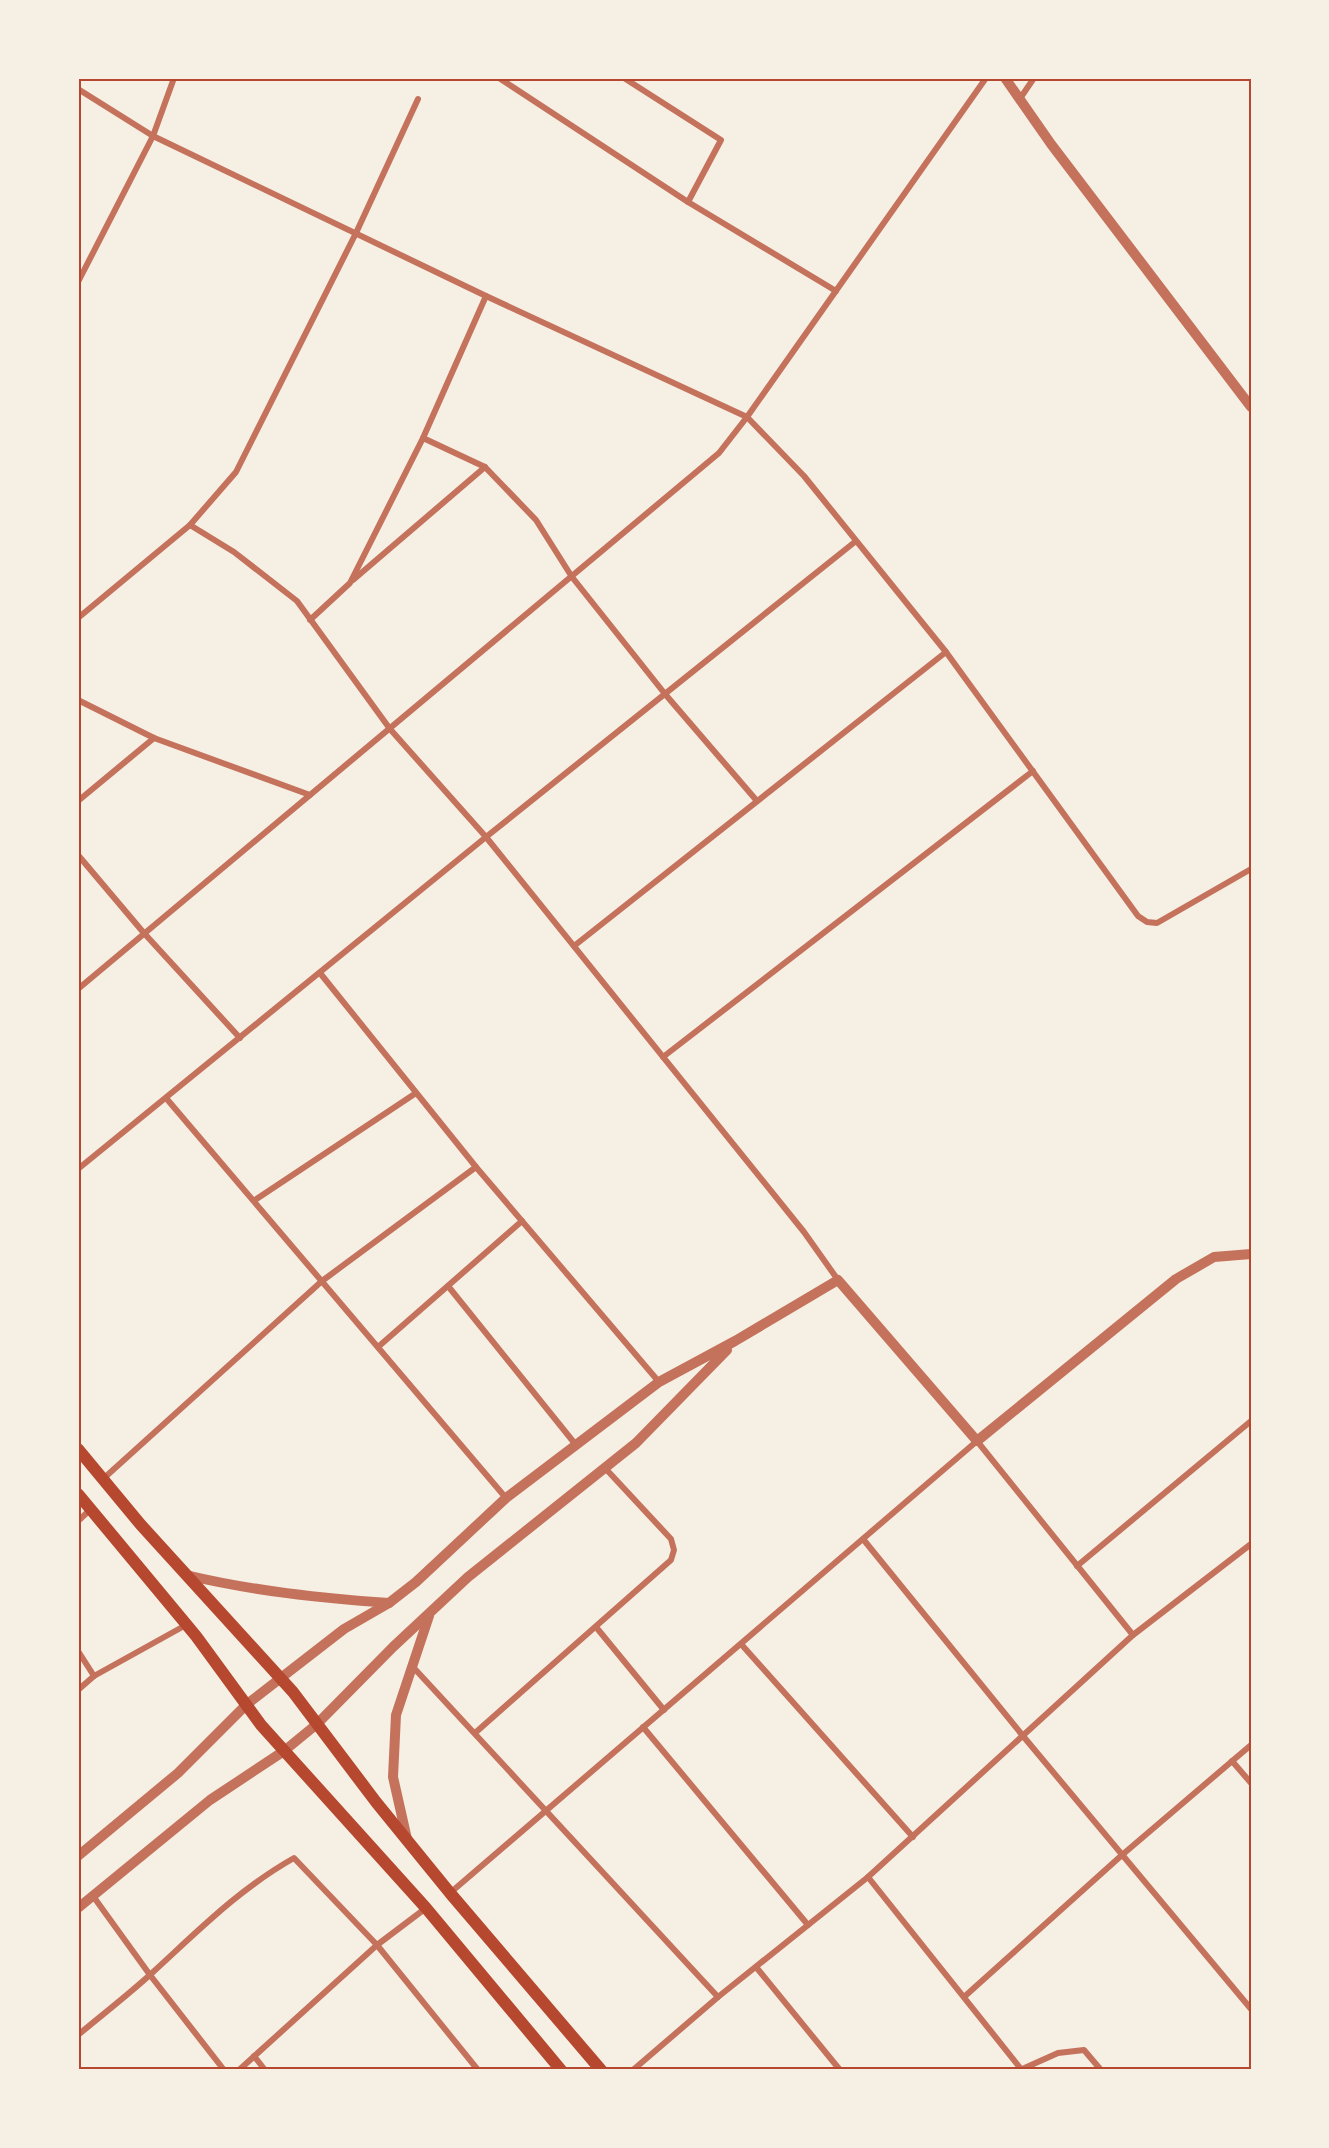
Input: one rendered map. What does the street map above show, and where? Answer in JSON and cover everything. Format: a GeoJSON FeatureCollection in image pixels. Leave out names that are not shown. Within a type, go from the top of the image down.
{"type":"FeatureCollection","features":[{"type":"Feature","properties":{"kind":"main road"},"geometry":{"type":"LineString","coordinates":[[78,1449],[186,1575],[293,1692],[450,1893],[601,2070]]}},
{"type":"Feature","properties":{"kind":"main road"},"geometry":{"type":"LineString","coordinates":[[78,1494],[186,1625],[261,1725],[426,1908],[561,2070]]}},
{"type":"Feature","properties":{"kind":"street"},"geometry":{"type":"LineString","coordinates":[[78,282],[153,135],[174,78]]}},
{"type":"Feature","properties":{"kind":"street"},"geometry":{"type":"LineString","coordinates":[[499,78],[688,201],[836,291]]}},
{"type":"Feature","properties":{"kind":"street"},"geometry":{"type":"LineString","coordinates":[[624,78],[721,140],[688,201]]}},
{"type":"Feature","properties":{"kind":"street"},"geometry":{"type":"LineString","coordinates":[[78,989],[143,932],[390,729],[719,453],[747,417],[986,78]]}},
{"type":"Feature","properties":{"kind":"street"},"geometry":{"type":"LineString","coordinates":[[1005,78],[1019,100],[1251,408]]}},
{"type":"Feature","properties":{"kind":"street"},"geometry":{"type":"LineString","coordinates":[[1019,100],[1034,78]]}},
{"type":"Feature","properties":{"kind":"street"},"geometry":{"type":"LineString","coordinates":[[78,89],[153,135],[486,296],[747,417],[804,476],[946,652],[1138,916],[1147,922],[1157,923],[1251,869]]}},
{"type":"Feature","properties":{"kind":"street"},"geometry":{"type":"LineString","coordinates":[[78,618],[190,525],[236,472],[356,233],[417,99]]}},
{"type":"Feature","properties":{"kind":"street"},"geometry":{"type":"LineString","coordinates":[[350,583],[423,438],[486,296]]}},
{"type":"Feature","properties":{"kind":"street"},"geometry":{"type":"LineString","coordinates":[[423,438],[484,467],[536,520],[572,577],[665,694],[757,801]]}},
{"type":"Feature","properties":{"kind":"street"},"geometry":{"type":"LineString","coordinates":[[310,620],[484,467]]}},
{"type":"Feature","properties":{"kind":"street"},"geometry":{"type":"LineString","coordinates":[[190,525],[234,552],[297,601],[390,729],[486,837],[804,1232],[838,1280],[977,1441],[1132,1635]]}},
{"type":"Feature","properties":{"kind":"street"},"geometry":{"type":"LineString","coordinates":[[78,1169],[486,837],[856,541]]}},
{"type":"Feature","properties":{"kind":"street"},"geometry":{"type":"LineString","coordinates":[[574,946],[946,652]]}},
{"type":"Feature","properties":{"kind":"street"},"geometry":{"type":"LineString","coordinates":[[78,700],[154,738],[310,795]]}},
{"type":"Feature","properties":{"kind":"street"},"geometry":{"type":"LineString","coordinates":[[78,801],[154,738]]}},
{"type":"Feature","properties":{"kind":"street"},"geometry":{"type":"LineString","coordinates":[[663,1057],[1033,771]]}},
{"type":"Feature","properties":{"kind":"street"},"geometry":{"type":"LineString","coordinates":[[78,855],[143,932],[240,1038]]}},
{"type":"Feature","properties":{"kind":"street"},"geometry":{"type":"LineString","coordinates":[[320,973],[476,1167],[659,1383]]}},
{"type":"Feature","properties":{"kind":"street"},"geometry":{"type":"LineString","coordinates":[[255,1200],[416,1093]]}},
{"type":"Feature","properties":{"kind":"street"},"geometry":{"type":"LineString","coordinates":[[166,1098],[506,1498]]}},
{"type":"Feature","properties":{"kind":"street"},"geometry":{"type":"LineString","coordinates":[[102,1479],[322,1281],[476,1167]]}},
{"type":"Feature","properties":{"kind":"street"},"geometry":{"type":"LineString","coordinates":[[378,1347],[522,1221]]}},
{"type":"Feature","properties":{"kind":"street"},"geometry":{"type":"LineString","coordinates":[[450,1893],[977,1441],[1176,1279],[1214,1257],[1251,1254]]}},
{"type":"Feature","properties":{"kind":"street"},"geometry":{"type":"LineString","coordinates":[[78,1856],[178,1773],[246,1705],[344,1629],[389,1603],[416,1582],[506,1498],[659,1383],[838,1280]]}},
{"type":"Feature","properties":{"kind":"street"},"geometry":{"type":"LineString","coordinates":[[448,1286],[576,1445]]}},
{"type":"Feature","properties":{"kind":"street"},"geometry":{"type":"LineString","coordinates":[[78,1908],[210,1800],[284,1751],[317,1724],[468,1577],[636,1443],[735,1341]]}},
{"type":"Feature","properties":{"kind":"street"},"geometry":{"type":"LineString","coordinates":[[1077,1566],[1251,1421]]}},
{"type":"Feature","properties":{"kind":"street"},"geometry":{"type":"LineString","coordinates":[[475,1733],[671,1560],[674,1550],[671,1539],[605,1468]]}},
{"type":"Feature","properties":{"kind":"street"},"geometry":{"type":"LineString","coordinates":[[78,1521],[91,1509]]}},
{"type":"Feature","properties":{"kind":"street"},"geometry":{"type":"LineString","coordinates":[[863,1539],[1023,1736],[1251,2009]]}},
{"type":"Feature","properties":{"kind":"street"},"geometry":{"type":"LineString","coordinates":[[633,2070],[718,1997],[868,1877],[1132,1635],[1251,1544]]}},
{"type":"Feature","properties":{"kind":"street"},"geometry":{"type":"LineString","coordinates":[[186,1575],[269,1592],[389,1603]]}},
{"type":"Feature","properties":{"kind":"street"},"geometry":{"type":"LineString","coordinates":[[407,1840],[393,1777],[396,1715],[429,1613]]}},
{"type":"Feature","properties":{"kind":"street"},"geometry":{"type":"LineString","coordinates":[[78,1690],[94,1676],[186,1625]]}},
{"type":"Feature","properties":{"kind":"street"},"geometry":{"type":"LineString","coordinates":[[596,1627],[664,1710]]}},
{"type":"Feature","properties":{"kind":"street"},"geometry":{"type":"LineString","coordinates":[[741,1644],[913,1837]]}},
{"type":"Feature","properties":{"kind":"street"},"geometry":{"type":"LineString","coordinates":[[78,1652],[94,1676]]}},
{"type":"Feature","properties":{"kind":"street"},"geometry":{"type":"LineString","coordinates":[[413,1667],[718,1997]]}},
{"type":"Feature","properties":{"kind":"street"},"geometry":{"type":"LineString","coordinates":[[643,1727],[808,1925]]}},
{"type":"Feature","properties":{"kind":"street"},"geometry":{"type":"LineString","coordinates":[[964,1997],[1122,1855],[1251,1746]]}},
{"type":"Feature","properties":{"kind":"street"},"geometry":{"type":"LineString","coordinates":[[1233,1761],[1251,1784]]}},
{"type":"Feature","properties":{"kind":"street"},"geometry":{"type":"LineString","coordinates":[[78,2035],[150,1975],[229,1902],[267,1873],[294,1858],[377,1945],[478,2070]]}},
{"type":"Feature","properties":{"kind":"street"},"geometry":{"type":"LineString","coordinates":[[868,1877],[1021,2069],[1058,2053],[1084,2050],[1101,2070]]}},
{"type":"Feature","properties":{"kind":"street"},"geometry":{"type":"LineString","coordinates":[[93,1896],[150,1975],[224,2070]]}},
{"type":"Feature","properties":{"kind":"street"},"geometry":{"type":"LineString","coordinates":[[239,2070],[377,1945],[426,1908]]}},
{"type":"Feature","properties":{"kind":"street"},"geometry":{"type":"LineString","coordinates":[[756,1967],[840,2070]]}},
{"type":"Feature","properties":{"kind":"street"},"geometry":{"type":"LineString","coordinates":[[254,2056],[265,2070]]}}]}
